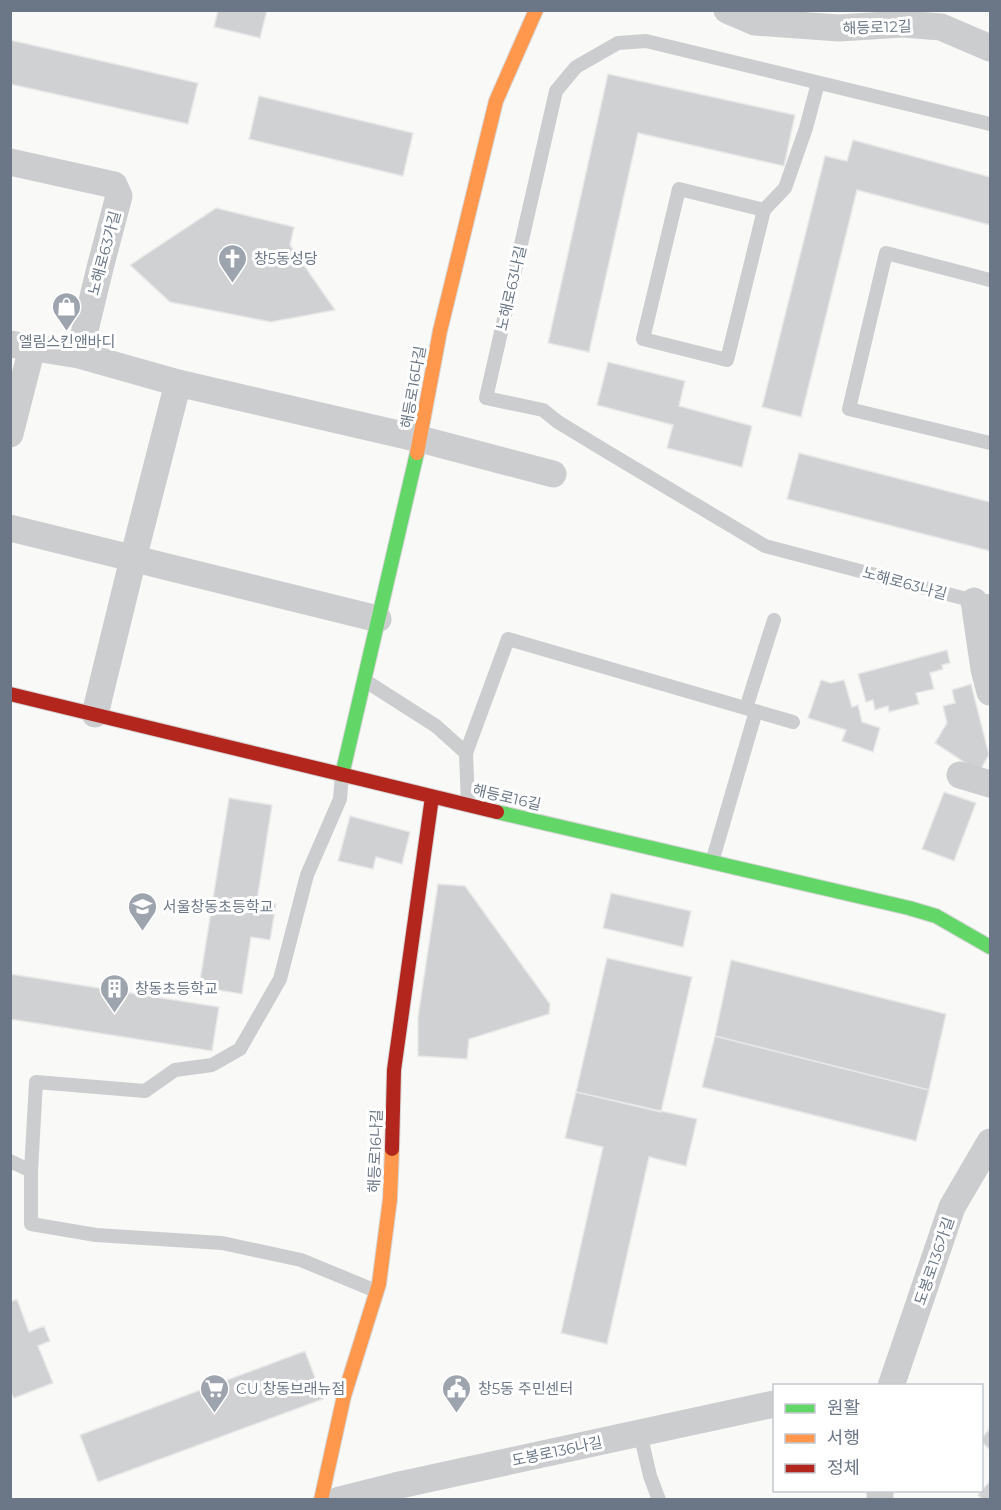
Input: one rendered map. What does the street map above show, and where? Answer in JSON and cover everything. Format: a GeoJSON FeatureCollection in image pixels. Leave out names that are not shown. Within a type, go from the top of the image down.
{"type":"FeatureCollection","features":[{"type":"Feature","properties":{"kind":"street","name":"해등로16다길"},"geometry":{"type":"LineString","coordinates":[[342,775],[420,439],[440,331],[466,217],[496,101],[536,10]]}},
{"type":"Feature","properties":{"kind":"street","name":"해등로12길"},"geometry":{"type":"LineString","coordinates":[[727,10],[755,22],[839,28],[903,24],[941,27],[990,48]]}},
{"type":"Feature","properties":{"kind":"street","name":"노해로63가길"},"geometry":{"type":"LineString","coordinates":[[10,162],[114,185],[120,196],[79,355]]}},
{"type":"Feature","properties":{"kind":"street"},"geometry":{"type":"LineString","coordinates":[[10,434],[21,346],[79,355],[178,382],[420,439],[553,474]]}},
{"type":"Feature","properties":{"kind":"street"},"geometry":{"type":"LineString","coordinates":[[95,714],[178,382]]}},
{"type":"Feature","properties":{"kind":"street"},"geometry":{"type":"LineString","coordinates":[[10,528],[378,619]]}},
{"type":"Feature","properties":{"kind":"street"},"geometry":{"type":"LineString","coordinates":[[982,601],[984,669],[990,692]]}},
{"type":"Feature","properties":{"kind":"street","name":"해등로16길"},"geometry":{"type":"LineString","coordinates":[[10,694],[432,797],[909,908],[936,916],[990,947]]}},
{"type":"Feature","properties":{"kind":"street"},"geometry":{"type":"LineString","coordinates":[[960,775],[990,784]]}},
{"type":"Feature","properties":{"kind":"street","name":"해등로16나길"},"geometry":{"type":"LineString","coordinates":[[321,1500],[344,1396],[379,1284],[390,1199],[394,1070],[432,797]]}},
{"type":"Feature","properties":{"kind":"street","name":"도봉로136가길"},"geometry":{"type":"LineString","coordinates":[[892,1384],[952,1207],[990,1142]]}},
{"type":"Feature","properties":{"kind":"street","name":"도봉로136나길"},"geometry":{"type":"LineString","coordinates":[[339,1500],[773,1404]]}},
{"type":"Feature","properties":{"kind":"lane","name":"노해로63나길"},"geometry":{"type":"LineString","coordinates":[[982,601],[765,546],[618,459],[558,422],[543,410],[486,398],[556,91],[576,67],[618,44],[646,41],[990,124]]}},
{"type":"Feature","properties":{"kind":"lane"},"geometry":{"type":"LineString","coordinates":[[764,210],[679,189],[644,339],[727,360],[764,210],[785,188],[806,128],[818,83]]}},
{"type":"Feature","properties":{"kind":"lane"},"geometry":{"type":"LineString","coordinates":[[990,280],[886,253],[849,409],[990,443]]}},
{"type":"Feature","properties":{"kind":"lane"},"geometry":{"type":"LineString","coordinates":[[712,862],[774,620]]}},
{"type":"Feature","properties":{"kind":"lane"},"geometry":{"type":"LineString","coordinates":[[468,805],[466,753],[508,639],[794,722]]}},
{"type":"Feature","properties":{"kind":"lane"},"geometry":{"type":"LineString","coordinates":[[364,679],[436,726],[466,753]]}},
{"type":"Feature","properties":{"kind":"lane"},"geometry":{"type":"LineString","coordinates":[[342,775],[339,799],[307,876],[280,979],[240,1049],[212,1065],[175,1070],[144,1091],[36,1082],[31,1171],[31,1224],[96,1235],[222,1243],[301,1260],[376,1291]]}},
{"type":"Feature","properties":{"kind":"lane"},"geometry":{"type":"LineString","coordinates":[[10,1161],[31,1171]]}},
{"type":"Feature","properties":{"kind":"lane"},"geometry":{"type":"LineString","coordinates":[[640,1433],[650,1476],[659,1500]]}},
{"type":"Feature","properties":{"kind":"building"},"geometry":{"type":"Polygon","coordinates":[[[218,10],[267,10],[260,38],[214,27],[218,10]]]}},
{"type":"Feature","properties":{"kind":"building"},"geometry":{"type":"Polygon","coordinates":[[[10,40],[198,83],[188,124],[10,84],[10,40]]]}},
{"type":"Feature","properties":{"kind":"building"},"geometry":{"type":"Polygon","coordinates":[[[608,74],[795,115],[784,166],[638,133],[589,352],[548,343],[608,74]]]}},
{"type":"Feature","properties":{"kind":"building"},"geometry":{"type":"Polygon","coordinates":[[[259,96],[413,133],[403,176],[249,139],[259,96]]]}},
{"type":"Feature","properties":{"kind":"building"},"geometry":{"type":"Polygon","coordinates":[[[853,140],[990,177],[990,225],[857,190],[801,417],[762,407],[825,156],[847,161],[853,140]]]}},
{"type":"Feature","properties":{"kind":"building","name":"창5동성당"},"geometry":{"type":"Polygon","coordinates":[[[216,208],[294,227],[290,245],[335,310],[271,322],[170,302],[130,265],[216,208]]]}},
{"type":"Feature","properties":{"kind":"building"},"geometry":{"type":"Polygon","coordinates":[[[608,362],[685,381],[679,406],[752,426],[742,467],[667,448],[673,425],[597,405],[608,362]]]}},
{"type":"Feature","properties":{"kind":"building"},"geometry":{"type":"Polygon","coordinates":[[[799,453],[990,502],[990,551],[787,499],[799,453]]]}},
{"type":"Feature","properties":{"kind":"building"},"geometry":{"type":"Polygon","coordinates":[[[947,650],[950,663],[942,665],[943,669],[930,673],[934,689],[916,693],[919,704],[889,712],[888,706],[875,710],[873,700],[866,702],[858,674],[947,650]]]}},
{"type":"Feature","properties":{"kind":"building"},"geometry":{"type":"Polygon","coordinates":[[[821,680],[831,683],[844,680],[852,707],[858,705],[862,722],[880,728],[873,752],[842,741],[846,730],[808,718],[821,680]]]}},
{"type":"Feature","properties":{"kind":"building"},"geometry":{"type":"Polygon","coordinates":[[[971,684],[989,755],[979,772],[935,743],[947,723],[943,706],[955,703],[952,690],[971,684]]]}},
{"type":"Feature","properties":{"kind":"building"},"geometry":{"type":"Polygon","coordinates":[[[944,792],[976,803],[954,861],[922,849],[944,792]]]}},
{"type":"Feature","properties":{"kind":"building"},"geometry":{"type":"Polygon","coordinates":[[[229,798],[272,805],[257,901],[276,904],[270,940],[251,937],[242,994],[199,987],[229,798]]]}},
{"type":"Feature","properties":{"kind":"building"},"geometry":{"type":"Polygon","coordinates":[[[350,816],[410,832],[402,864],[376,857],[373,869],[338,861],[350,816]]]}},
{"type":"Feature","properties":{"kind":"building"},"geometry":{"type":"Polygon","coordinates":[[[438,884],[465,886],[550,1004],[549,1014],[469,1039],[467,1059],[418,1056],[418,1017],[438,884]]]}},
{"type":"Feature","properties":{"kind":"building"},"geometry":{"type":"Polygon","coordinates":[[[611,893],[691,911],[683,947],[603,928],[611,893]]]}},
{"type":"Feature","properties":{"kind":"building"},"geometry":{"type":"Polygon","coordinates":[[[607,958],[692,977],[661,1112],[576,1092],[607,958]]]}},
{"type":"Feature","properties":{"kind":"building"},"geometry":{"type":"Polygon","coordinates":[[[731,960],[946,1014],[929,1090],[715,1036],[731,960]]]}},
{"type":"Feature","properties":{"kind":"building","name":"창동초등학교"},"geometry":{"type":"Polygon","coordinates":[[[10,974],[219,1007],[212,1051],[10,1019],[10,974]]]}},
{"type":"Feature","properties":{"kind":"building"},"geometry":{"type":"Polygon","coordinates":[[[715,1036],[929,1090],[916,1141],[702,1087],[715,1036]]]}},
{"type":"Feature","properties":{"kind":"building"},"geometry":{"type":"Polygon","coordinates":[[[576,1092],[697,1119],[686,1166],[649,1157],[607,1344],[561,1333],[603,1147],[565,1138],[576,1092]]]}},
{"type":"Feature","properties":{"kind":"building"},"geometry":{"type":"Polygon","coordinates":[[[17,1299],[29,1332],[44,1326],[50,1341],[38,1346],[53,1383],[14,1398],[10,1390],[10,1302],[17,1299]]]}},
{"type":"Feature","properties":{"kind":"building"},"geometry":{"type":"Polygon","coordinates":[[[305,1351],[323,1399],[98,1482],[80,1435],[305,1351]]]}},
{"type":"Feature","properties":{"kind":"building"},"geometry":{"type":"Polygon","coordinates":[[[990,1428],[990,1450],[983,1443],[983,1437],[990,1428]]]}},
{"type":"Feature","properties":{"kind":"building"},"geometry":{"type":"Polygon","coordinates":[[[990,1481],[990,1500],[983,1500],[978,1495],[983,1492],[990,1481]]]}},
{"type":"Feature","properties":{"kind":"traffic: fast"},"geometry":{"type":"LineString","coordinates":[[342,775],[417,453]]}},
{"type":"Feature","properties":{"kind":"traffic: fast"},"geometry":{"type":"LineString","coordinates":[[497,812],[909,908],[936,916],[990,947]]}},
{"type":"Feature","properties":{"kind":"traffic: slow"},"geometry":{"type":"LineString","coordinates":[[417,453],[440,331],[496,101],[536,10]]}},
{"type":"Feature","properties":{"kind":"traffic: slow"},"geometry":{"type":"LineString","coordinates":[[321,1500],[344,1396],[379,1284],[390,1199],[392,1149]]}},
{"type":"Feature","properties":{"kind":"traffic: jam"},"geometry":{"type":"LineString","coordinates":[[10,694],[497,812]]}},
{"type":"Feature","properties":{"kind":"traffic: jam"},"geometry":{"type":"LineString","coordinates":[[392,1149],[394,1070],[432,797]]}},
{"type":"Feature","properties":{"kind":"place","name":"창5동성당"},"geometry":{"type":"Point","coordinates":[233,284]}},
{"type":"Feature","properties":{"kind":"place","name":"엘림스킨앤바디"},"geometry":{"type":"Point","coordinates":[67,332]}},
{"type":"Feature","properties":{"kind":"place","name":"서울창동초등학교"},"geometry":{"type":"Point","coordinates":[142,932]}},
{"type":"Feature","properties":{"kind":"place","name":"창동초등학교"},"geometry":{"type":"Point","coordinates":[114,1014]}},
{"type":"Feature","properties":{"kind":"place","name":"CU 창동브래뉴점"},"geometry":{"type":"Point","coordinates":[215,1414]}},
{"type":"Feature","properties":{"kind":"place","name":"창5동 주민센터"},"geometry":{"type":"Point","coordinates":[457,1414]}}]}
